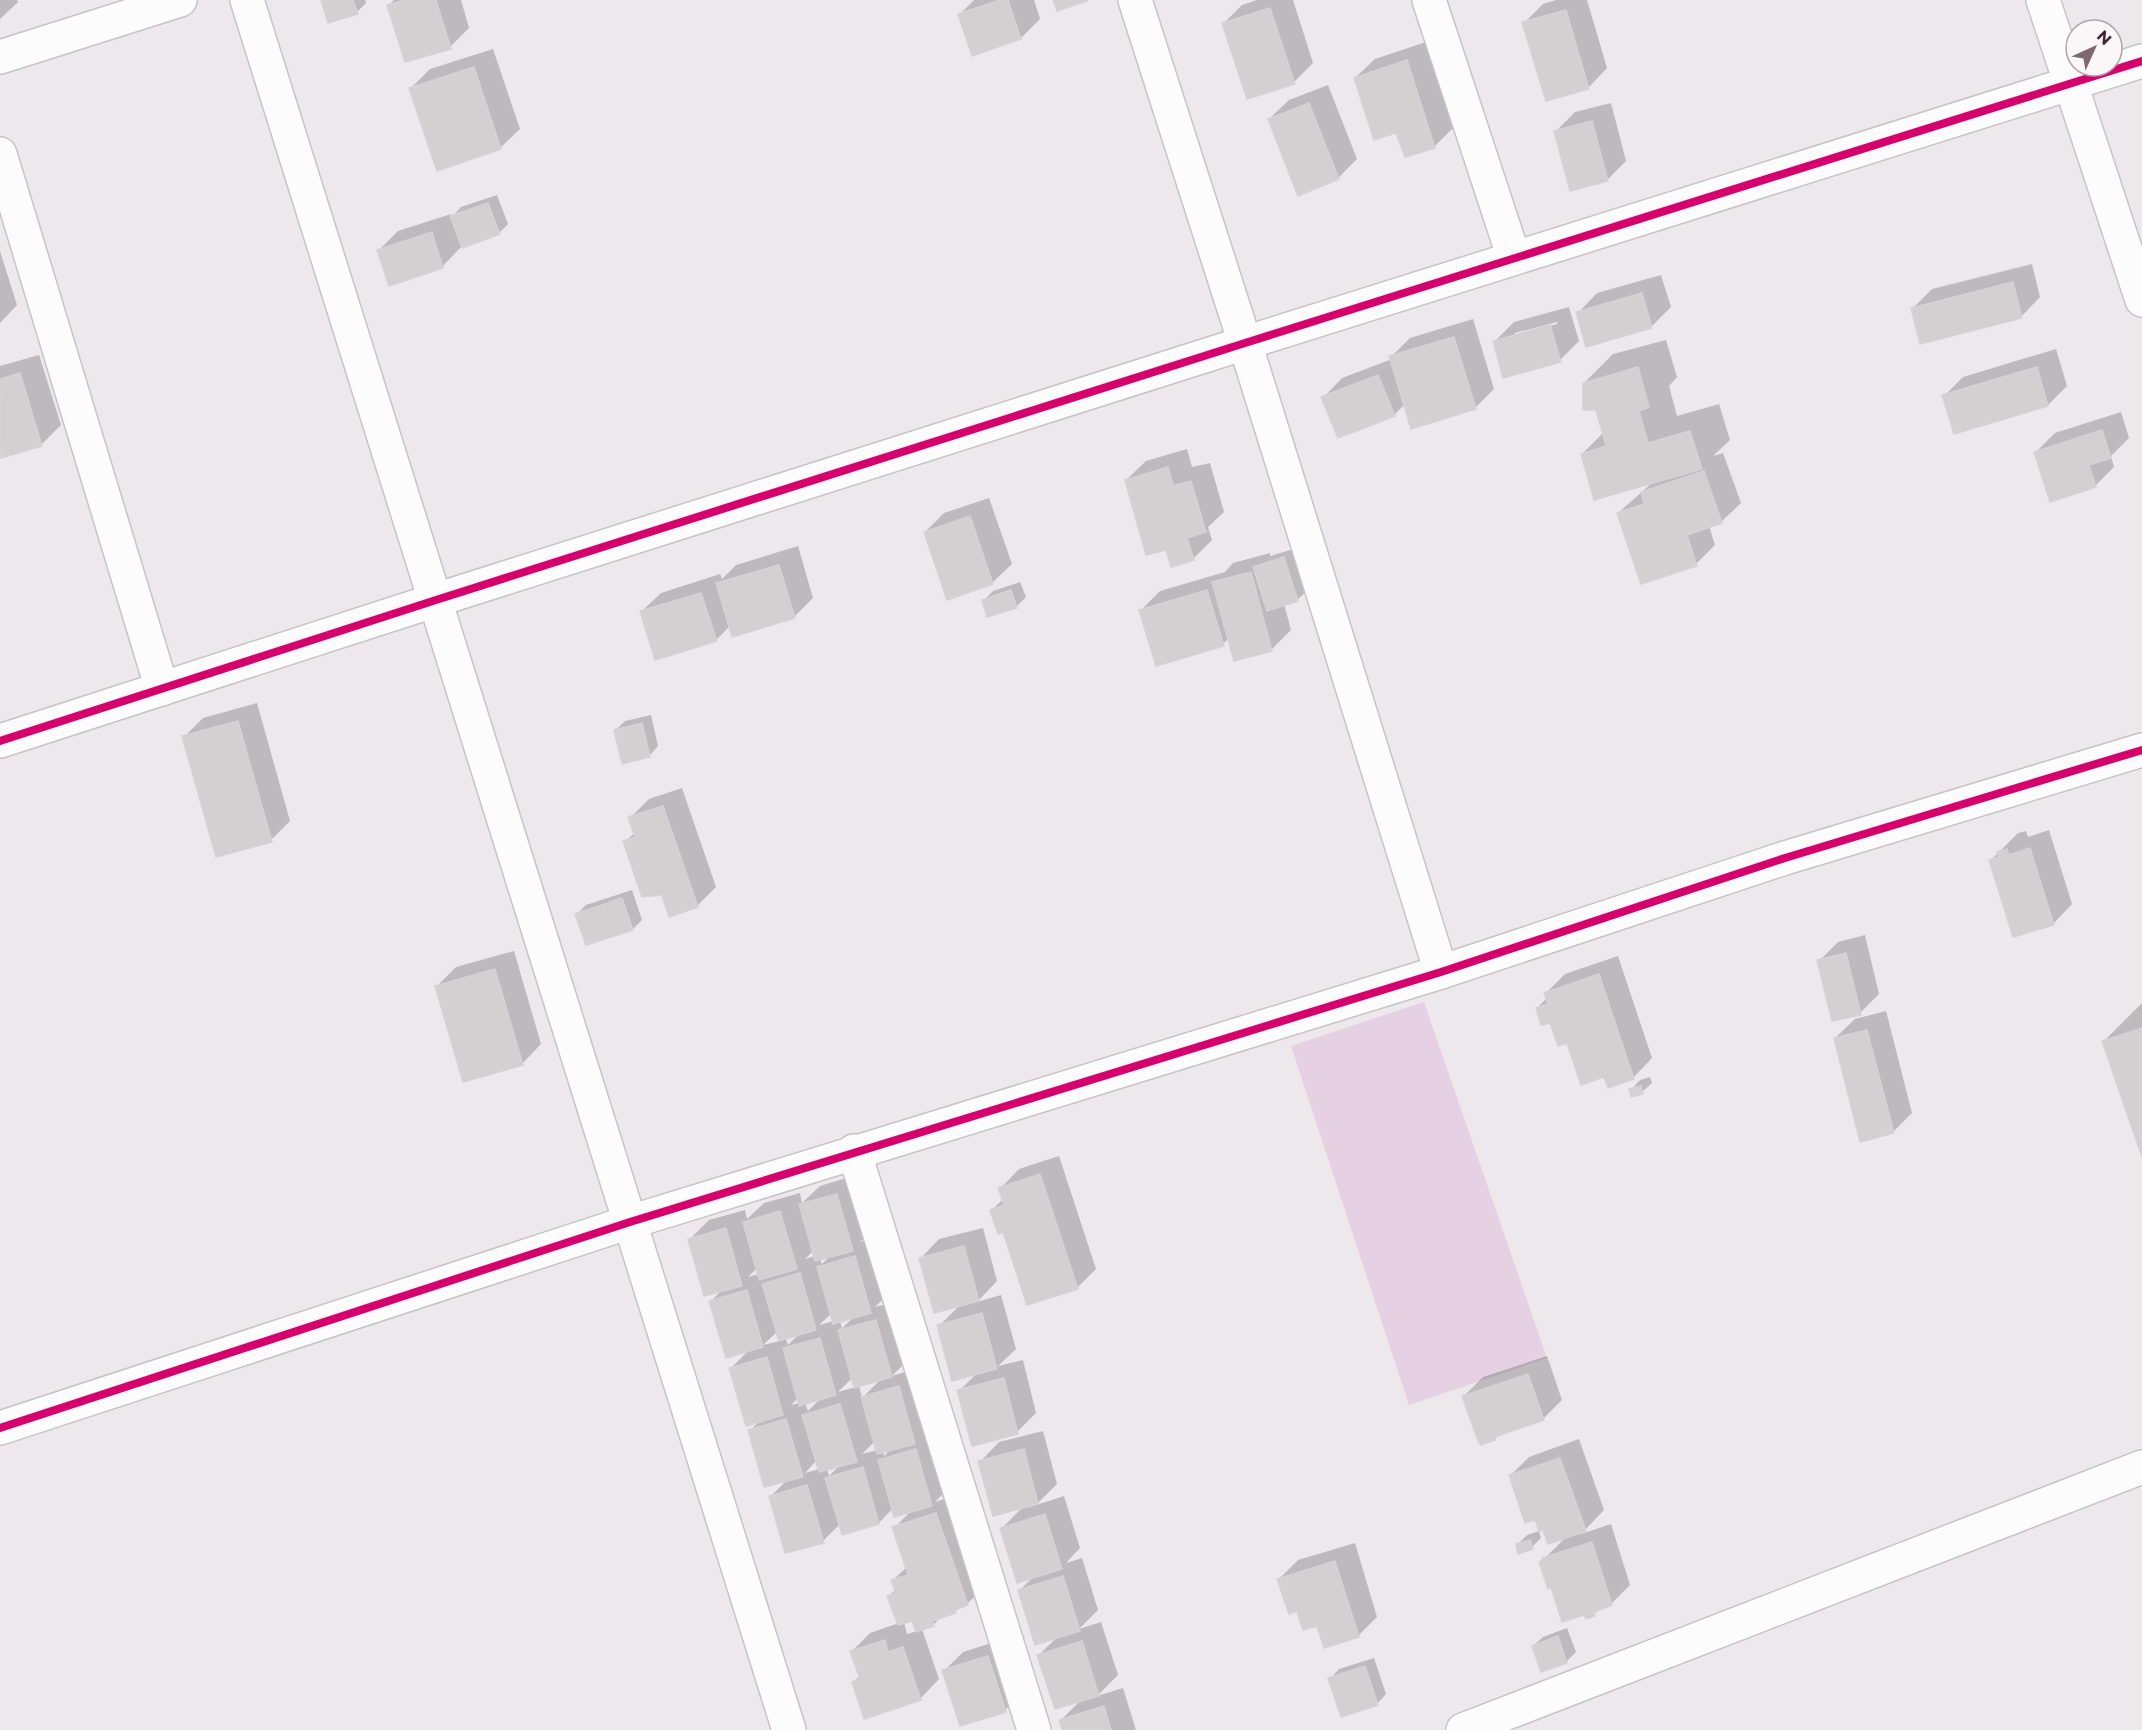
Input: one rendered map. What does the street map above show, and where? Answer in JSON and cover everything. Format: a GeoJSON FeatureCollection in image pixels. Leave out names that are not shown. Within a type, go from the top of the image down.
{"type":"FeatureCollection","features":[{"type":"Feature","properties":{"kind":"street"},"geometry":{"type":"LineString","coordinates":[[0,57],[180,0]]}},
{"type":"Feature","properties":{"kind":"street"},"geometry":{"type":"LineString","coordinates":[[247,0],[789,1730]]}},
{"type":"Feature","properties":{"kind":"street"},"geometry":{"type":"LineString","coordinates":[[1135,0],[1245,343],[1441,972]]}},
{"type":"Feature","properties":{"kind":"street"},"geometry":{"type":"LineString","coordinates":[[1430,0],[1514,258]]}},
{"type":"Feature","properties":{"kind":"street"},"geometry":{"type":"LineString","coordinates":[[2043,0],[2142,300]]}},
{"type":"Feature","properties":{"kind":"street"},"geometry":{"type":"LineString","coordinates":[[0,741],[1245,343],[2142,61]]}},
{"type":"Feature","properties":{"kind":"street"},"geometry":{"type":"LineString","coordinates":[[0,154],[162,689]]}},
{"type":"Feature","properties":{"kind":"street"},"geometry":{"type":"LineString","coordinates":[[0,1428],[854,1151],[1441,972],[1785,858],[2142,750]]}},
{"type":"Feature","properties":{"kind":"street"},"geometry":{"type":"LineString","coordinates":[[854,1151],[1034,1730]]}},
{"type":"Feature","properties":{"kind":"street"},"geometry":{"type":"LineString","coordinates":[[1463,1730],[2142,1467]]}},
{"type":"Feature","properties":{"kind":"shaded area"},"geometry":{"type":"Polygon","coordinates":[[[1424,1002],[1547,1358],[1409,1405],[1291,1046],[1424,1002]]]}},
{"type":"Feature","properties":{"kind":"building"},"geometry":{"type":"Polygon","coordinates":[[[321,0],[353,0],[358,14],[328,23],[321,0]]]}},
{"type":"Feature","properties":{"kind":"building"},"geometry":{"type":"Polygon","coordinates":[[[404,0],[436,0],[451,49],[405,62],[387,5],[404,0]]]}},
{"type":"Feature","properties":{"kind":"building"},"geometry":{"type":"Polygon","coordinates":[[[1000,0],[1008,0],[1021,39],[972,56],[958,14],[1000,0]]]}},
{"type":"Feature","properties":{"kind":"building"},"geometry":{"type":"Polygon","coordinates":[[[1053,0],[1087,0],[1087,1],[1057,11],[1053,0]]]}},
{"type":"Feature","properties":{"kind":"building"},"geometry":{"type":"Polygon","coordinates":[[[1270,8],[1295,84],[1247,99],[1222,23],[1270,8]]]}},
{"type":"Feature","properties":{"kind":"building"},"geometry":{"type":"Polygon","coordinates":[[[1566,10],[1589,89],[1546,101],[1522,22],[1566,10]]]}},
{"type":"Feature","properties":{"kind":"building"},"geometry":{"type":"Polygon","coordinates":[[[1407,60],[1435,148],[1405,157],[1396,133],[1374,140],[1354,78],[1407,60]]]}},
{"type":"Feature","properties":{"kind":"building"},"geometry":{"type":"Polygon","coordinates":[[[474,67],[501,149],[437,171],[409,88],[474,67]]]}},
{"type":"Feature","properties":{"kind":"building"},"geometry":{"type":"Polygon","coordinates":[[[1309,103],[1339,179],[1298,196],[1268,119],[1309,103]]]}},
{"type":"Feature","properties":{"kind":"building"},"geometry":{"type":"Polygon","coordinates":[[[1592,121],[1608,181],[1570,191],[1554,131],[1592,121]]]}},
{"type":"Feature","properties":{"kind":"building"},"geometry":{"type":"Polygon","coordinates":[[[488,203],[500,234],[462,248],[450,216],[488,203]]]}},
{"type":"Feature","properties":{"kind":"building"},"geometry":{"type":"Polygon","coordinates":[[[432,232],[443,268],[389,286],[377,250],[432,232]]]}},
{"type":"Feature","properties":{"kind":"building"},"geometry":{"type":"Polygon","coordinates":[[[2013,282],[2022,318],[1920,344],[1911,308],[2013,282]]]}},
{"type":"Feature","properties":{"kind":"building"},"geometry":{"type":"Polygon","coordinates":[[[1642,293],[1652,328],[1586,347],[1576,312],[1642,293]]]}},
{"type":"Feature","properties":{"kind":"building"},"geometry":{"type":"Polygon","coordinates":[[[1550,325],[1561,362],[1503,378],[1493,341],[1550,325]]]}},
{"type":"Feature","properties":{"kind":"building"},"geometry":{"type":"Polygon","coordinates":[[[1454,337],[1476,409],[1411,429],[1389,356],[1454,337]]]}},
{"type":"Feature","properties":{"kind":"building"},"geometry":{"type":"Polygon","coordinates":[[[1638,367],[1649,407],[1639,411],[1648,443],[1690,431],[1702,469],[1594,500],[1581,454],[1606,446],[1596,410],[1583,410],[1583,383],[1638,367]]]}},
{"type":"Feature","properties":{"kind":"building"},"geometry":{"type":"Polygon","coordinates":[[[2037,367],[2048,406],[1954,434],[1942,395],[2037,367]]]}},
{"type":"Feature","properties":{"kind":"building"},"geometry":{"type":"Polygon","coordinates":[[[20,373],[42,446],[1,458],[0,379],[20,373]]]}},
{"type":"Feature","properties":{"kind":"building"},"geometry":{"type":"Polygon","coordinates":[[[1378,375],[1395,416],[1338,438],[1321,397],[1378,375]]]}},
{"type":"Feature","properties":{"kind":"building"},"geometry":{"type":"Polygon","coordinates":[[[2102,430],[2111,458],[2089,465],[2096,487],[2050,502],[2034,452],[2102,430]]]}},
{"type":"Feature","properties":{"kind":"building"},"geometry":{"type":"Polygon","coordinates":[[[1168,467],[1173,486],[1191,481],[1206,532],[1187,538],[1194,560],[1171,567],[1166,550],[1146,555],[1125,480],[1168,467]]]}},
{"type":"Feature","properties":{"kind":"building"},"geometry":{"type":"Polygon","coordinates":[[[1704,471],[1722,523],[1687,535],[1697,566],[1641,584],[1617,513],[1644,504],[1641,492],[1704,471]]]}},
{"type":"Feature","properties":{"kind":"building"},"geometry":{"type":"Polygon","coordinates":[[[970,516],[993,584],[947,600],[924,532],[970,516]]]}},
{"type":"Feature","properties":{"kind":"building"},"geometry":{"type":"Polygon","coordinates":[[[1284,557],[1298,601],[1267,611],[1253,567],[1284,557]]]}},
{"type":"Feature","properties":{"kind":"building"},"geometry":{"type":"Polygon","coordinates":[[[779,565],[795,618],[732,637],[716,583],[779,565]]]}},
{"type":"Feature","properties":{"kind":"building"},"geometry":{"type":"Polygon","coordinates":[[[1251,572],[1272,651],[1234,661],[1212,582],[1251,572]]]}},
{"type":"Feature","properties":{"kind":"building"},"geometry":{"type":"Polygon","coordinates":[[[1011,590],[1017,608],[987,617],[982,600],[1011,590]]]}},
{"type":"Feature","properties":{"kind":"building"},"geometry":{"type":"Polygon","coordinates":[[[1207,590],[1224,646],[1156,666],[1139,610],[1207,590]]]}},
{"type":"Feature","properties":{"kind":"building"},"geometry":{"type":"Polygon","coordinates":[[[701,593],[717,641],[655,660],[640,611],[701,593]]]}},
{"type":"Feature","properties":{"kind":"building"},"geometry":{"type":"Polygon","coordinates":[[[238,721],[272,842],[216,857],[182,736],[238,721]]]}},
{"type":"Feature","properties":{"kind":"building"},"geometry":{"type":"Polygon","coordinates":[[[642,723],[650,757],[622,764],[614,730],[642,723]]]}},
{"type":"Feature","properties":{"kind":"building"},"geometry":{"type":"Polygon","coordinates":[[[663,806],[698,907],[669,917],[662,895],[642,897],[623,841],[635,837],[628,817],[663,806]]]}},
{"type":"Feature","properties":{"kind":"building"},"geometry":{"type":"Polygon","coordinates":[[[2030,848],[2054,925],[2013,937],[1989,860],[1999,857],[1997,852],[2007,849],[2009,855],[2030,848]]]}},
{"type":"Feature","properties":{"kind":"building"},"geometry":{"type":"Polygon","coordinates":[[[622,898],[633,930],[586,945],[575,914],[622,898]]]}},
{"type":"Feature","properties":{"kind":"building"},"geometry":{"type":"Polygon","coordinates":[[[1846,953],[1861,1015],[1832,1021],[1817,960],[1846,953]]]}},
{"type":"Feature","properties":{"kind":"building"},"geometry":{"type":"Polygon","coordinates":[[[495,969],[523,1065],[463,1082],[435,986],[495,969]]]}},
{"type":"Feature","properties":{"kind":"building"},"geometry":{"type":"Polygon","coordinates":[[[1599,974],[1634,1079],[1608,1088],[1604,1077],[1581,1085],[1567,1043],[1558,1046],[1550,1023],[1541,1025],[1536,1008],[1548,1004],[1544,993],[1599,974]]]}},
{"type":"Feature","properties":{"kind":"building"},"geometry":{"type":"Polygon","coordinates":[[[2142,1028],[2142,1157],[2102,1041],[2142,1028]]]}},
{"type":"Feature","properties":{"kind":"building"},"geometry":{"type":"Polygon","coordinates":[[[1867,1030],[1894,1133],[1860,1142],[1834,1038],[1867,1030]]]}},
{"type":"Feature","properties":{"kind":"building"},"geometry":{"type":"Polygon","coordinates":[[[1641,1086],[1643,1094],[1631,1097],[1629,1089],[1641,1086]]]}},
{"type":"Feature","properties":{"kind":"building"},"geometry":{"type":"Polygon","coordinates":[[[1040,1174],[1078,1289],[1027,1305],[1003,1232],[998,1234],[990,1210],[1004,1205],[998,1188],[1040,1174]]]}},
{"type":"Feature","properties":{"kind":"building"},"geometry":{"type":"Polygon","coordinates":[[[837,1194],[853,1251],[815,1261],[799,1204],[837,1194]]]}},
{"type":"Feature","properties":{"kind":"building"},"geometry":{"type":"Polygon","coordinates":[[[780,1211],[797,1269],[759,1280],[743,1222],[780,1211]]]}},
{"type":"Feature","properties":{"kind":"building"},"geometry":{"type":"Polygon","coordinates":[[[726,1228],[742,1286],[704,1296],[688,1239],[726,1228]]]}},
{"type":"Feature","properties":{"kind":"building"},"geometry":{"type":"Polygon","coordinates":[[[964,1246],[979,1301],[934,1313],[919,1258],[964,1246]]]}},
{"type":"Feature","properties":{"kind":"building"},"geometry":{"type":"Polygon","coordinates":[[[855,1256],[871,1313],[833,1324],[817,1267],[855,1256]]]}},
{"type":"Feature","properties":{"kind":"building"},"geometry":{"type":"Polygon","coordinates":[[[800,1273],[816,1330],[779,1341],[762,1284],[800,1273]]]}},
{"type":"Feature","properties":{"kind":"building"},"geometry":{"type":"Polygon","coordinates":[[[747,1290],[763,1347],[726,1358],[709,1301],[747,1290]]]}},
{"type":"Feature","properties":{"kind":"building"},"geometry":{"type":"Polygon","coordinates":[[[982,1313],[997,1369],[952,1381],[937,1325],[982,1313]]]}},
{"type":"Feature","properties":{"kind":"building"},"geometry":{"type":"Polygon","coordinates":[[[876,1320],[892,1377],[854,1388],[838,1330],[876,1320]]]}},
{"type":"Feature","properties":{"kind":"building"},"geometry":{"type":"Polygon","coordinates":[[[820,1338],[836,1395],[799,1406],[783,1348],[820,1338]]]}},
{"type":"Feature","properties":{"kind":"building"},"geometry":{"type":"Polygon","coordinates":[[[767,1357],[783,1415],[746,1426],[729,1368],[767,1357]]]}},
{"type":"Feature","properties":{"kind":"building"},"geometry":{"type":"Polygon","coordinates":[[[1528,1374],[1544,1420],[1494,1437],[1495,1440],[1481,1445],[1462,1396],[1528,1374]]]}},
{"type":"Feature","properties":{"kind":"building"},"geometry":{"type":"Polygon","coordinates":[[[1004,1378],[1018,1434],[972,1446],[957,1390],[1004,1378]]]}},
{"type":"Feature","properties":{"kind":"building"},"geometry":{"type":"Polygon","coordinates":[[[899,1386],[915,1444],[877,1454],[861,1397],[899,1386]]]}},
{"type":"Feature","properties":{"kind":"building"},"geometry":{"type":"Polygon","coordinates":[[[840,1404],[857,1462],[819,1472],[802,1415],[840,1404]]]}},
{"type":"Feature","properties":{"kind":"building"},"geometry":{"type":"Polygon","coordinates":[[[786,1419],[803,1477],[764,1487],[748,1430],[786,1419]]]}},
{"type":"Feature","properties":{"kind":"building"},"geometry":{"type":"Polygon","coordinates":[[[916,1449],[932,1506],[894,1517],[878,1460],[916,1449]]]}},
{"type":"Feature","properties":{"kind":"building"},"geometry":{"type":"Polygon","coordinates":[[[1024,1449],[1038,1504],[993,1516],[978,1461],[1024,1449]]]}},
{"type":"Feature","properties":{"kind":"building"},"geometry":{"type":"Polygon","coordinates":[[[1560,1458],[1586,1531],[1548,1544],[1543,1530],[1539,1531],[1535,1520],[1525,1523],[1509,1475],[1560,1458]]]}},
{"type":"Feature","properties":{"kind":"building"},"geometry":{"type":"Polygon","coordinates":[[[863,1467],[879,1524],[842,1535],[825,1478],[863,1467]]]}},
{"type":"Feature","properties":{"kind":"building"},"geometry":{"type":"Polygon","coordinates":[[[807,1485],[824,1543],[785,1553],[769,1496],[807,1485]]]}},
{"type":"Feature","properties":{"kind":"building"},"geometry":{"type":"Polygon","coordinates":[[[936,1513],[968,1605],[955,1610],[956,1613],[932,1621],[934,1626],[916,1632],[912,1621],[898,1625],[887,1596],[896,1593],[891,1580],[908,1575],[892,1527],[936,1513]]]}},
{"type":"Feature","properties":{"kind":"building"},"geometry":{"type":"Polygon","coordinates":[[[1045,1514],[1062,1569],[1017,1583],[1000,1528],[1045,1514]]]}},
{"type":"Feature","properties":{"kind":"building"},"geometry":{"type":"Polygon","coordinates":[[[1530,1540],[1533,1549],[1518,1554],[1516,1544],[1530,1540]]]}},
{"type":"Feature","properties":{"kind":"building"},"geometry":{"type":"Polygon","coordinates":[[[1592,1542],[1612,1605],[1594,1612],[1595,1616],[1586,1619],[1584,1615],[1562,1622],[1551,1587],[1548,1589],[1539,1562],[1543,1560],[1542,1558],[1592,1542]]]}},
{"type":"Feature","properties":{"kind":"building"},"geometry":{"type":"Polygon","coordinates":[[[1335,1561],[1359,1637],[1324,1648],[1317,1626],[1303,1630],[1297,1611],[1289,1614],[1277,1579],[1335,1561]]]}},
{"type":"Feature","properties":{"kind":"building"},"geometry":{"type":"Polygon","coordinates":[[[1063,1576],[1080,1631],[1035,1645],[1018,1590],[1063,1576]]]}},
{"type":"Feature","properties":{"kind":"building"},"geometry":{"type":"Polygon","coordinates":[[[1558,1636],[1567,1663],[1541,1672],[1532,1646],[1558,1636]]]}},
{"type":"Feature","properties":{"kind":"building"},"geometry":{"type":"Polygon","coordinates":[[[885,1640],[888,1652],[903,1647],[921,1700],[864,1719],[852,1682],[860,1679],[850,1651],[885,1640]]]}},
{"type":"Feature","properties":{"kind":"building"},"geometry":{"type":"Polygon","coordinates":[[[1082,1641],[1099,1696],[1055,1709],[1037,1655],[1082,1641]]]}},
{"type":"Feature","properties":{"kind":"building"},"geometry":{"type":"Polygon","coordinates":[[[988,1656],[1006,1712],[960,1726],[942,1670],[988,1656]]]}},
{"type":"Feature","properties":{"kind":"building"},"geometry":{"type":"Polygon","coordinates":[[[1365,1666],[1378,1705],[1341,1717],[1328,1678],[1365,1666]]]}},
{"type":"Feature","properties":{"kind":"building"},"geometry":{"type":"Polygon","coordinates":[[[1104,1706],[1111,1730],[1062,1730],[1059,1720],[1104,1706]]]}},
{"type":"Feature","properties":{"kind":"cycle path"},"geometry":{"type":"LineString","coordinates":[[0,741],[1245,343],[2142,61]]}},
{"type":"Feature","properties":{"kind":"cycle path"},"geometry":{"type":"LineString","coordinates":[[0,1428],[630,1222],[1441,972],[1785,858],[2142,750]]}}]}
